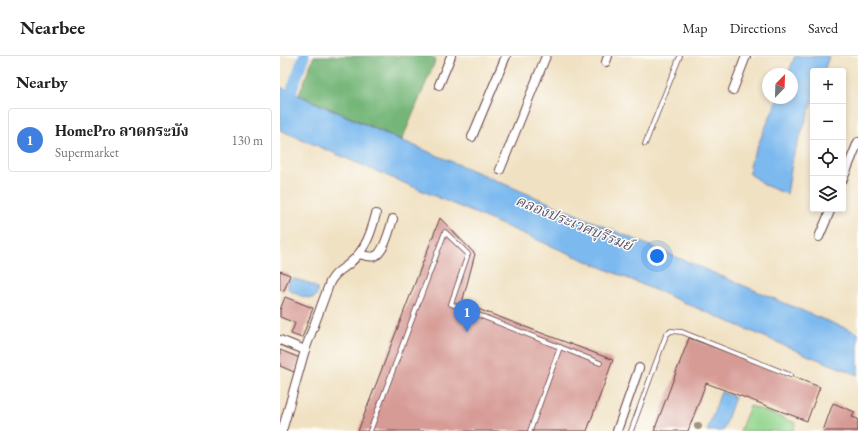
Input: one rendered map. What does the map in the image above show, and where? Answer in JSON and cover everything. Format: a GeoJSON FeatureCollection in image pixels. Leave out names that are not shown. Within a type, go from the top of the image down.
{"type":"FeatureCollection","features":[{"type":"Feature","properties":{"kind":"street"},"geometry":{"type":"LineString","coordinates":[[439,85],[451,56]]}},
{"type":"Feature","properties":{"kind":"street"},"geometry":{"type":"LineString","coordinates":[[472,137],[506,56]]}},
{"type":"Feature","properties":{"kind":"street"},"geometry":{"type":"LineString","coordinates":[[500,170],[546,56]]}},
{"type":"Feature","properties":{"kind":"street"},"geometry":{"type":"LineString","coordinates":[[733,90],[746,56]]}},
{"type":"Feature","properties":{"kind":"street"},"geometry":{"type":"LineString","coordinates":[[844,176],[858,142]]}},
{"type":"Feature","properties":{"kind":"street"},"geometry":{"type":"LineString","coordinates":[[819,237],[830,212]]}},
{"type":"Feature","properties":{"kind":"street"},"geometry":{"type":"LineString","coordinates":[[282,431],[306,350],[330,282],[335,273],[350,263],[359,254],[367,242],[376,214]]}},
{"type":"Feature","properties":{"kind":"street"},"geometry":{"type":"LineString","coordinates":[[359,254],[372,257],[378,254],[384,245],[393,219]]}},
{"type":"Feature","properties":{"kind":"street"},"geometry":{"type":"LineString","coordinates":[[280,340],[306,350]]}},
{"type":"Feature","properties":{"kind":"street"},"geometry":{"type":"LineString","coordinates":[[617,431],[639,368]]}},
{"type":"Feature","properties":{"kind":"lane"},"geometry":{"type":"LineString","coordinates":[[645,144],[680,56]]}},
{"type":"Feature","properties":{"kind":"lane"},"geometry":{"type":"LineString","coordinates":[[370,431],[445,232],[468,254],[451,304],[600,363]]}},
{"type":"Feature","properties":{"kind":"lane"},"geometry":{"type":"LineString","coordinates":[[631,431],[666,335],[672,331],[682,332],[790,375]]}},
{"type":"Feature","properties":{"kind":"lane"},"geometry":{"type":"LineString","coordinates":[[530,431],[560,347]]}},
{"type":"Feature","properties":{"kind":"green space"},"geometry":{"type":"Polygon","coordinates":[[[314,56],[430,56],[436,59],[402,140],[299,95],[314,56]]]}},
{"type":"Feature","properties":{"kind":"green space"},"geometry":{"type":"Polygon","coordinates":[[[750,406],[796,423],[793,431],[740,431],[750,406]]]}},
{"type":"Feature","properties":{"kind":"water"},"geometry":{"type":"Polygon","coordinates":[[[795,56],[829,56],[825,68],[810,68],[810,109],[793,157],[787,194],[764,185],[749,173],[751,161],[775,104],[798,104],[798,68],[790,68],[795,56]]]}},
{"type":"Feature","properties":{"kind":"water","name":"คลองประเวศบุรีรมย์"},"geometry":{"type":"Polygon","coordinates":[[[280,87],[382,132],[858,333],[858,375],[807,355],[280,130],[280,87]]]}},
{"type":"Feature","properties":{"kind":"water"},"geometry":{"type":"Polygon","coordinates":[[[294,279],[306,282],[317,288],[317,294],[315,297],[307,298],[289,290],[289,281],[294,279]]]}},
{"type":"Feature","properties":{"kind":"water"},"geometry":{"type":"Polygon","coordinates":[[[721,392],[735,397],[723,431],[707,431],[721,392]]]}},
{"type":"Feature","properties":{"kind":"building"},"geometry":{"type":"Polygon","coordinates":[[[440,218],[475,254],[462,303],[613,360],[587,431],[358,431],[440,218]]]}},
{"type":"Feature","properties":{"kind":"building"},"geometry":{"type":"Polygon","coordinates":[[[280,271],[290,275],[284,291],[280,290],[280,271]]]}},
{"type":"Feature","properties":{"kind":"building"},"geometry":{"type":"Polygon","coordinates":[[[285,297],[313,308],[302,338],[291,334],[295,323],[280,317],[280,310],[285,297]]]}},
{"type":"Feature","properties":{"kind":"building"},"geometry":{"type":"Polygon","coordinates":[[[689,338],[820,387],[807,421],[706,383],[688,431],[654,431],[689,338]]]}},
{"type":"Feature","properties":{"kind":"building"},"geometry":{"type":"Polygon","coordinates":[[[280,350],[300,358],[294,372],[280,366],[280,350]]]}},
{"type":"Feature","properties":{"kind":"building"},"geometry":{"type":"Polygon","coordinates":[[[833,403],[855,412],[852,417],[858,419],[858,431],[823,431],[833,403]]]}},
{"type":"Feature","properties":{"kind":"waterway"},"geometry":{"type":"LineString","coordinates":[[286,106],[304,56]]}},
{"type":"Feature","properties":{"kind":"place","name":"HomePro ลาดกระบัง"},"geometry":{"type":"Point","coordinates":[467,332]}}]}
